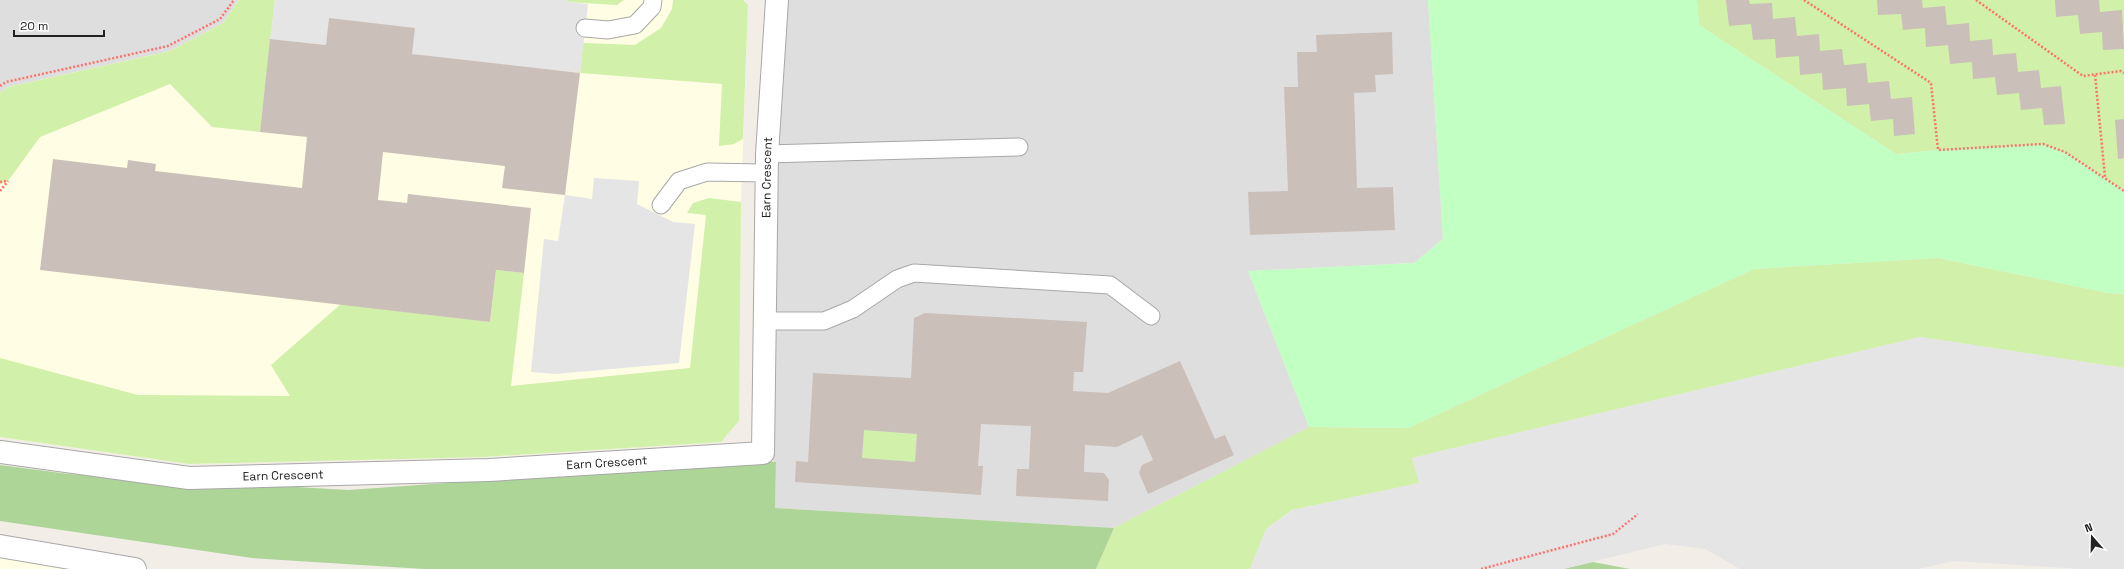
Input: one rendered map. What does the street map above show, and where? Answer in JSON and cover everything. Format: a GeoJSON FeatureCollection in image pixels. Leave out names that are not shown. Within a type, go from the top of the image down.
{"type":"FeatureCollection","features":[{"type":"Feature","properties":{"kind":"street","name":"Earn Crescent"},"geometry":{"type":"LineString","coordinates":[[0,452],[189,478],[489,470],[763,453],[767,163],[778,0]]}},
{"type":"Feature","properties":{"kind":"street"},"geometry":{"type":"LineString","coordinates":[[0,546],[135,569]]}},
{"type":"Feature","properties":{"kind":"lane"},"geometry":{"type":"LineString","coordinates":[[585,28],[608,30],[635,25],[652,7],[653,0]]}},
{"type":"Feature","properties":{"kind":"lane"},"geometry":{"type":"LineString","coordinates":[[661,205],[679,181],[707,172],[767,163],[1018,147]]}},
{"type":"Feature","properties":{"kind":"lane"},"geometry":{"type":"LineString","coordinates":[[765,321],[824,321],[853,309],[897,279],[914,273],[1110,285],[1151,316]]}},
{"type":"Feature","properties":{"kind":"path"},"geometry":{"type":"LineString","coordinates":[[0,86],[6,82],[168,46],[220,19],[234,0]]}},
{"type":"Feature","properties":{"kind":"path"},"geometry":{"type":"LineString","coordinates":[[1804,0],[1931,84],[1938,150],[2043,144],[2065,152],[2124,191]]}},
{"type":"Feature","properties":{"kind":"path"},"geometry":{"type":"LineString","coordinates":[[1976,0],[2083,76],[2121,71],[2124,73]]}},
{"type":"Feature","properties":{"kind":"path"},"geometry":{"type":"LineString","coordinates":[[2095,75],[2104,177]]}},
{"type":"Feature","properties":{"kind":"path"},"geometry":{"type":"LineString","coordinates":[[0,182],[8,181],[0,191]]}},
{"type":"Feature","properties":{"kind":"path"},"geometry":{"type":"LineString","coordinates":[[1481,569],[1613,534],[1638,514]]}},
{"type":"Feature","properties":{"kind":"shaded area"},"geometry":{"type":"Polygon","coordinates":[[[0,0],[239,0],[223,23],[170,51],[8,87],[0,93],[0,0]]]}},
{"type":"Feature","properties":{"kind":"shaded area"},"geometry":{"type":"Polygon","coordinates":[[[239,0],[743,0],[748,5],[741,202],[739,421],[721,442],[484,457],[189,464],[0,437],[0,93],[8,87],[170,51],[223,23],[239,0]]]}},
{"type":"Feature","properties":{"kind":"shaded area"},"geometry":{"type":"Polygon","coordinates":[[[275,0],[568,0],[568,2],[588,4],[580,73],[270,39],[275,0]]]}},
{"type":"Feature","properties":{"kind":"shaded area"},"geometry":{"type":"Polygon","coordinates":[[[777,0],[1428,0],[1443,239],[1414,263],[1248,271],[1309,427],[1114,528],[775,508],[776,463],[763,453],[777,0]]]}},
{"type":"Feature","properties":{"kind":"shaded area"},"geometry":{"type":"Polygon","coordinates":[[[594,178],[639,181],[637,204],[673,222],[695,224],[679,363],[555,374],[531,372],[544,239],[558,241],[565,195],[592,199],[594,178]]]}},
{"type":"Feature","properties":{"kind":"shaded area"},"geometry":{"type":"Polygon","coordinates":[[[1920,337],[2124,368],[2124,569],[2081,569],[1954,561],[1918,569],[1740,569],[1705,549],[1665,544],[1563,569],[1250,569],[1266,529],[1293,510],[1419,483],[1412,458],[1920,337]]]}},
{"type":"Feature","properties":{"kind":"shaded area"},"geometry":{"type":"Polygon","coordinates":[[[0,546],[135,569],[0,569],[0,546]]]}},
{"type":"Feature","properties":{"kind":"green space"},"geometry":{"type":"Polygon","coordinates":[[[239,0],[275,0],[260,132],[212,127],[170,84],[40,137],[8,181],[0,184],[0,93],[8,87],[170,51],[223,23],[239,0]]]}},
{"type":"Feature","properties":{"kind":"green space"},"geometry":{"type":"Polygon","coordinates":[[[568,0],[624,0],[617,5],[567,2],[568,0]]]}},
{"type":"Feature","properties":{"kind":"green space"},"geometry":{"type":"Polygon","coordinates":[[[673,0],[743,0],[748,5],[743,139],[734,144],[719,146],[722,84],[580,73],[583,43],[635,45],[661,28],[672,9],[673,0]]]}},
{"type":"Feature","properties":{"kind":"green space"},"geometry":{"type":"Polygon","coordinates":[[[1428,0],[1697,0],[1699,25],[1896,154],[2043,144],[2065,152],[2124,191],[2124,294],[2108,293],[1938,258],[1754,269],[1408,428],[1309,427],[1248,271],[1414,263],[1443,239],[1428,0]]]}},
{"type":"Feature","properties":{"kind":"green space"},"geometry":{"type":"Polygon","coordinates":[[[1697,0],[2124,0],[2124,191],[2065,152],[1938,150],[1896,154],[1699,25],[1697,0]]]}},
{"type":"Feature","properties":{"kind":"green space"},"geometry":{"type":"Polygon","coordinates":[[[709,198],[741,202],[739,421],[721,442],[484,457],[189,464],[0,437],[0,358],[138,395],[290,396],[271,365],[341,304],[490,322],[496,270],[524,273],[511,386],[690,368],[706,215],[687,213],[693,203],[709,198]]]}},
{"type":"Feature","properties":{"kind":"green space"},"geometry":{"type":"Polygon","coordinates":[[[1938,258],[2108,293],[2124,294],[2124,368],[1920,337],[1412,458],[1420,483],[1292,510],[1266,529],[1250,569],[1096,569],[1114,528],[1309,427],[1408,428],[1754,269],[1938,258]]]}},
{"type":"Feature","properties":{"kind":"green space"},"geometry":{"type":"Polygon","coordinates":[[[864,430],[917,434],[915,462],[862,458],[864,430]]]}},
{"type":"Feature","properties":{"kind":"green space"},"geometry":{"type":"Polygon","coordinates":[[[761,461],[776,462],[775,508],[1114,528],[1096,569],[424,569],[252,558],[0,521],[0,465],[69,474],[348,490],[761,461]]]}},
{"type":"Feature","properties":{"kind":"green space"},"geometry":{"type":"Polygon","coordinates":[[[1593,562],[1630,569],[1563,569],[1593,562]]]}},
{"type":"Feature","properties":{"kind":"building"},"geometry":{"type":"Polygon","coordinates":[[[1726,0],[1749,0],[1750,4],[1772,3],[1773,19],[1795,17],[1797,36],[1819,34],[1820,51],[1842,49],[1844,65],[1866,63],[1868,83],[1889,81],[1891,99],[1912,97],[1915,134],[1894,136],[1893,119],[1871,121],[1869,104],[1847,106],[1846,88],[1823,90],[1822,73],[1800,75],[1799,56],[1776,58],[1775,39],[1753,40],[1751,24],[1729,26],[1726,0]]]}},
{"type":"Feature","properties":{"kind":"building"},"geometry":{"type":"Polygon","coordinates":[[[1877,0],[1922,0],[1923,8],[1945,6],[1947,25],[1969,23],[1970,41],[1992,39],[1993,55],[2016,53],[2018,72],[2039,70],[2041,88],[2061,86],[2065,124],[2044,125],[2042,108],[2021,110],[2019,93],[1997,95],[1995,77],[1973,79],[1972,62],[1950,64],[1948,45],[1926,47],[1925,28],[1903,30],[1901,14],[1878,15],[1877,0]]]}},
{"type":"Feature","properties":{"kind":"building"},"geometry":{"type":"Polygon","coordinates":[[[2055,0],[2099,0],[2100,12],[2122,10],[2124,49],[2103,50],[2102,32],[2080,34],[2078,15],[2056,17],[2055,0]]]}},
{"type":"Feature","properties":{"kind":"building"},"geometry":{"type":"Polygon","coordinates":[[[329,18],[415,28],[412,54],[580,73],[565,195],[502,188],[505,166],[383,152],[378,200],[407,203],[408,194],[531,208],[524,273],[496,270],[490,322],[40,270],[53,159],[127,168],[128,160],[156,164],[155,171],[302,188],[307,137],[260,132],[270,39],[326,45],[329,18]]]}},
{"type":"Feature","properties":{"kind":"building"},"geometry":{"type":"Polygon","coordinates":[[[1392,32],[1393,74],[1375,75],[1376,92],[1354,93],[1357,188],[1393,187],[1395,230],[1250,235],[1248,192],[1288,191],[1284,87],[1298,87],[1297,52],[1317,52],[1316,35],[1392,32]]]}},
{"type":"Feature","properties":{"kind":"building"},"geometry":{"type":"Polygon","coordinates":[[[2124,119],[2124,158],[2118,159],[2115,120],[2124,119]]]}},
{"type":"Feature","properties":{"kind":"building"},"geometry":{"type":"Polygon","coordinates":[[[925,313],[1087,322],[1083,372],[1074,372],[1073,391],[1108,393],[1180,361],[1215,439],[1225,435],[1234,455],[1148,494],[1139,473],[1142,465],[1153,460],[1142,435],[1117,447],[1085,445],[1084,472],[1104,473],[1109,480],[1108,501],[1016,496],[1017,469],[1029,469],[1031,426],[981,424],[978,466],[983,466],[981,495],[795,482],[796,461],[808,462],[813,373],[911,378],[914,318],[925,313]],[[864,430],[862,458],[915,462],[917,434],[864,430]]]}}]}
